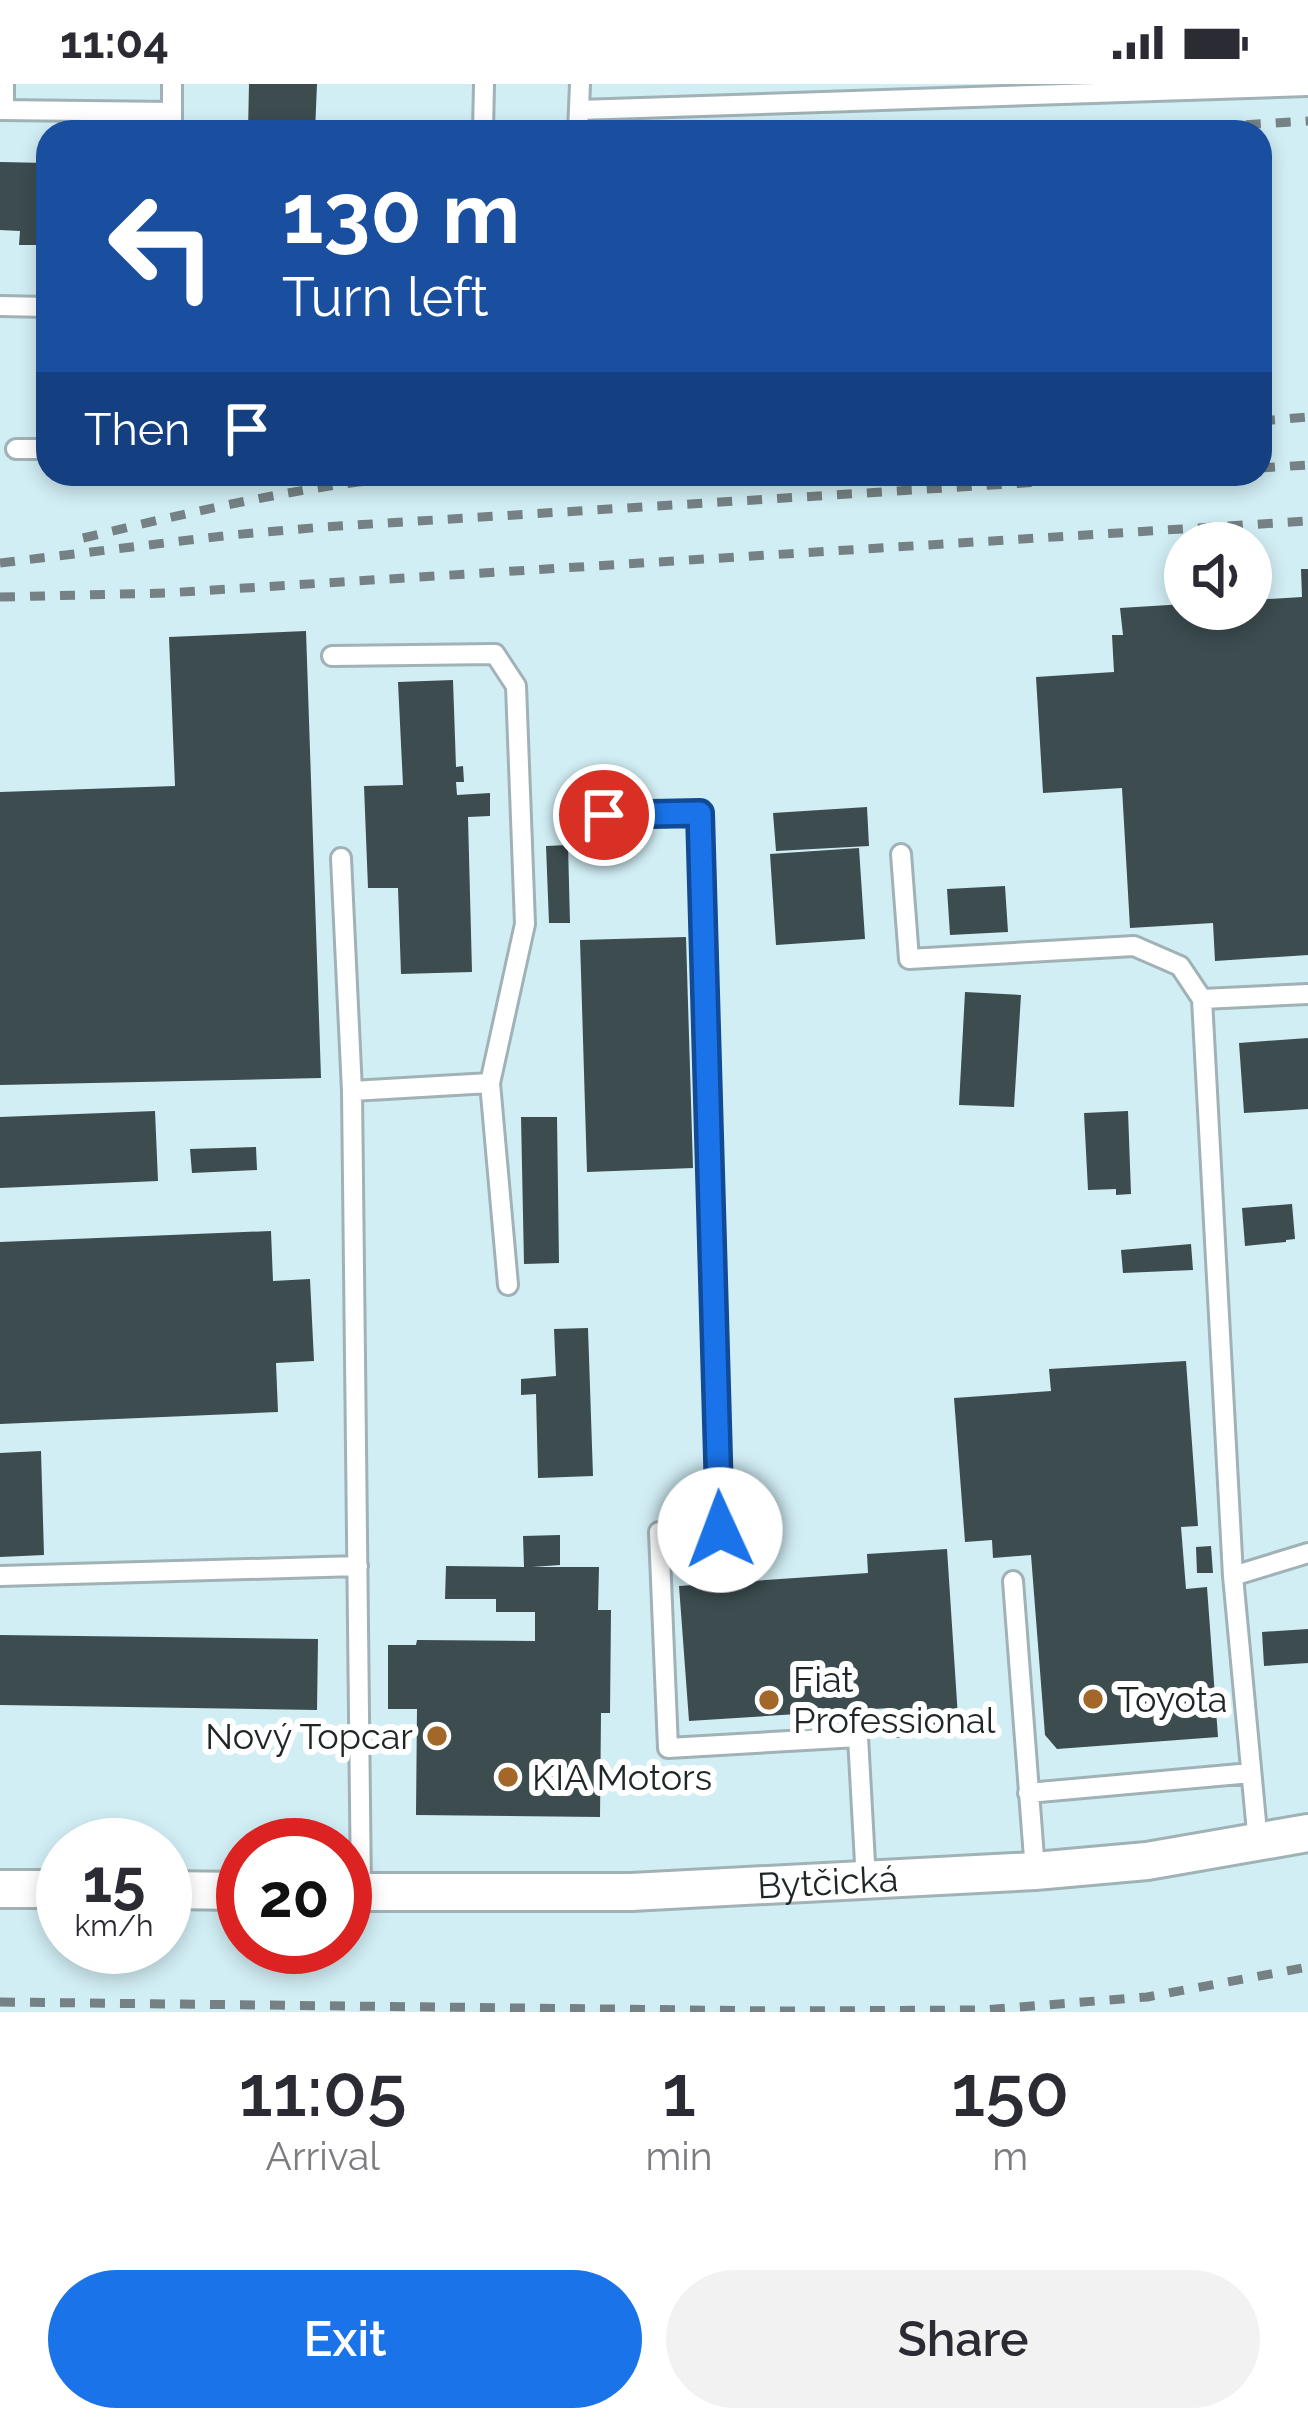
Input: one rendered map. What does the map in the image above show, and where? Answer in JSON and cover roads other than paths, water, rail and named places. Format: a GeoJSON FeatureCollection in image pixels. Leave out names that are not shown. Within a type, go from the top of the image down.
{"type":"FeatureCollection","features":[{"type":"Feature","properties":{"kind":"street","name":"Bytčická"},"geometry":{"type":"LineString","coordinates":[[372,1892],[631,1892],[1035,1871],[1147,1861],[1308,1833]]}},
{"type":"Feature","properties":{"kind":"street"},"geometry":{"type":"LineString","coordinates":[[0,1889],[36,1889]]}},
{"type":"Feature","properties":{"kind":"lane"},"geometry":{"type":"LineString","coordinates":[[4,84],[2,110],[144,120]]}},
{"type":"Feature","properties":{"kind":"lane"},"geometry":{"type":"LineString","coordinates":[[172,84],[172,120]]}},
{"type":"Feature","properties":{"kind":"lane"},"geometry":{"type":"LineString","coordinates":[[483,120],[484,84]]}},
{"type":"Feature","properties":{"kind":"lane"},"geometry":{"type":"LineString","coordinates":[[579,120],[580,84]]}},
{"type":"Feature","properties":{"kind":"lane"},"geometry":{"type":"LineString","coordinates":[[579,110],[1080,89],[1308,86]]}},
{"type":"Feature","properties":{"kind":"lane"},"geometry":{"type":"LineString","coordinates":[[0,305],[36,306]]}},
{"type":"Feature","properties":{"kind":"lane"},"geometry":{"type":"LineString","coordinates":[[16,449],[36,449]]}},
{"type":"Feature","properties":{"kind":"lane"},"geometry":{"type":"LineString","coordinates":[[332,656],[495,654],[517,686],[526,924],[490,1083],[508,1285]]}},
{"type":"Feature","properties":{"kind":"lane"},"geometry":{"type":"LineString","coordinates":[[604,815],[700,813],[720,1530],[659,1532],[668,1748],[858,1737],[866,1881]]}},
{"type":"Feature","properties":{"kind":"lane"},"geometry":{"type":"LineString","coordinates":[[901,854],[909,959],[1134,946],[1180,966],[1202,999],[1233,1576],[1258,1844]]}},
{"type":"Feature","properties":{"kind":"lane"},"geometry":{"type":"LineString","coordinates":[[341,858],[352,1091],[358,1566],[354,1818]]}},
{"type":"Feature","properties":{"kind":"lane"},"geometry":{"type":"LineString","coordinates":[[1202,999],[1308,994]]}},
{"type":"Feature","properties":{"kind":"lane"},"geometry":{"type":"LineString","coordinates":[[352,1091],[490,1083]]}},
{"type":"Feature","properties":{"kind":"lane"},"geometry":{"type":"LineString","coordinates":[[1233,1576],[1308,1553]]}},
{"type":"Feature","properties":{"kind":"lane"},"geometry":{"type":"LineString","coordinates":[[0,1576],[358,1566]]}},
{"type":"Feature","properties":{"kind":"lane"},"geometry":{"type":"LineString","coordinates":[[1013,1581],[1035,1871]]}},
{"type":"Feature","properties":{"kind":"lane"},"geometry":{"type":"LineString","coordinates":[[1028,1793],[1251,1772]]}},
{"type":"Feature","properties":{"kind":"railway"},"geometry":{"type":"LineString","coordinates":[[1272,123],[1308,121]]}},
{"type":"Feature","properties":{"kind":"railway"},"geometry":{"type":"LineString","coordinates":[[1272,420],[1308,417]]}},
{"type":"Feature","properties":{"kind":"railway"},"geometry":{"type":"LineString","coordinates":[[1272,467],[1308,465]]}},
{"type":"Feature","properties":{"kind":"railway"},"geometry":{"type":"LineString","coordinates":[[83,538],[333,486]]}},
{"type":"Feature","properties":{"kind":"railway"},"geometry":{"type":"LineString","coordinates":[[0,563],[323,527],[977,486]]}},
{"type":"Feature","properties":{"kind":"railway"},"geometry":{"type":"LineString","coordinates":[[0,597],[166,593],[1308,521]]}},
{"type":"Feature","properties":{"kind":"railway"},"geometry":{"type":"LineString","coordinates":[[0,2002],[982,2010],[1147,1997],[1308,1967]]}},
{"type":"Feature","properties":{"kind":"place","name":"Toyota"},"geometry":{"type":"Point","coordinates":[1093,1699]}},
{"type":"Feature","properties":{"kind":"place","name":"Fiat Professional"},"geometry":{"type":"Point","coordinates":[769,1700]}},
{"type":"Feature","properties":{"kind":"place","name":"Nový Topcar"},"geometry":{"type":"Point","coordinates":[437,1736]}},
{"type":"Feature","properties":{"kind":"place","name":"KIA Motors"},"geometry":{"type":"Point","coordinates":[508,1777]}}]}
